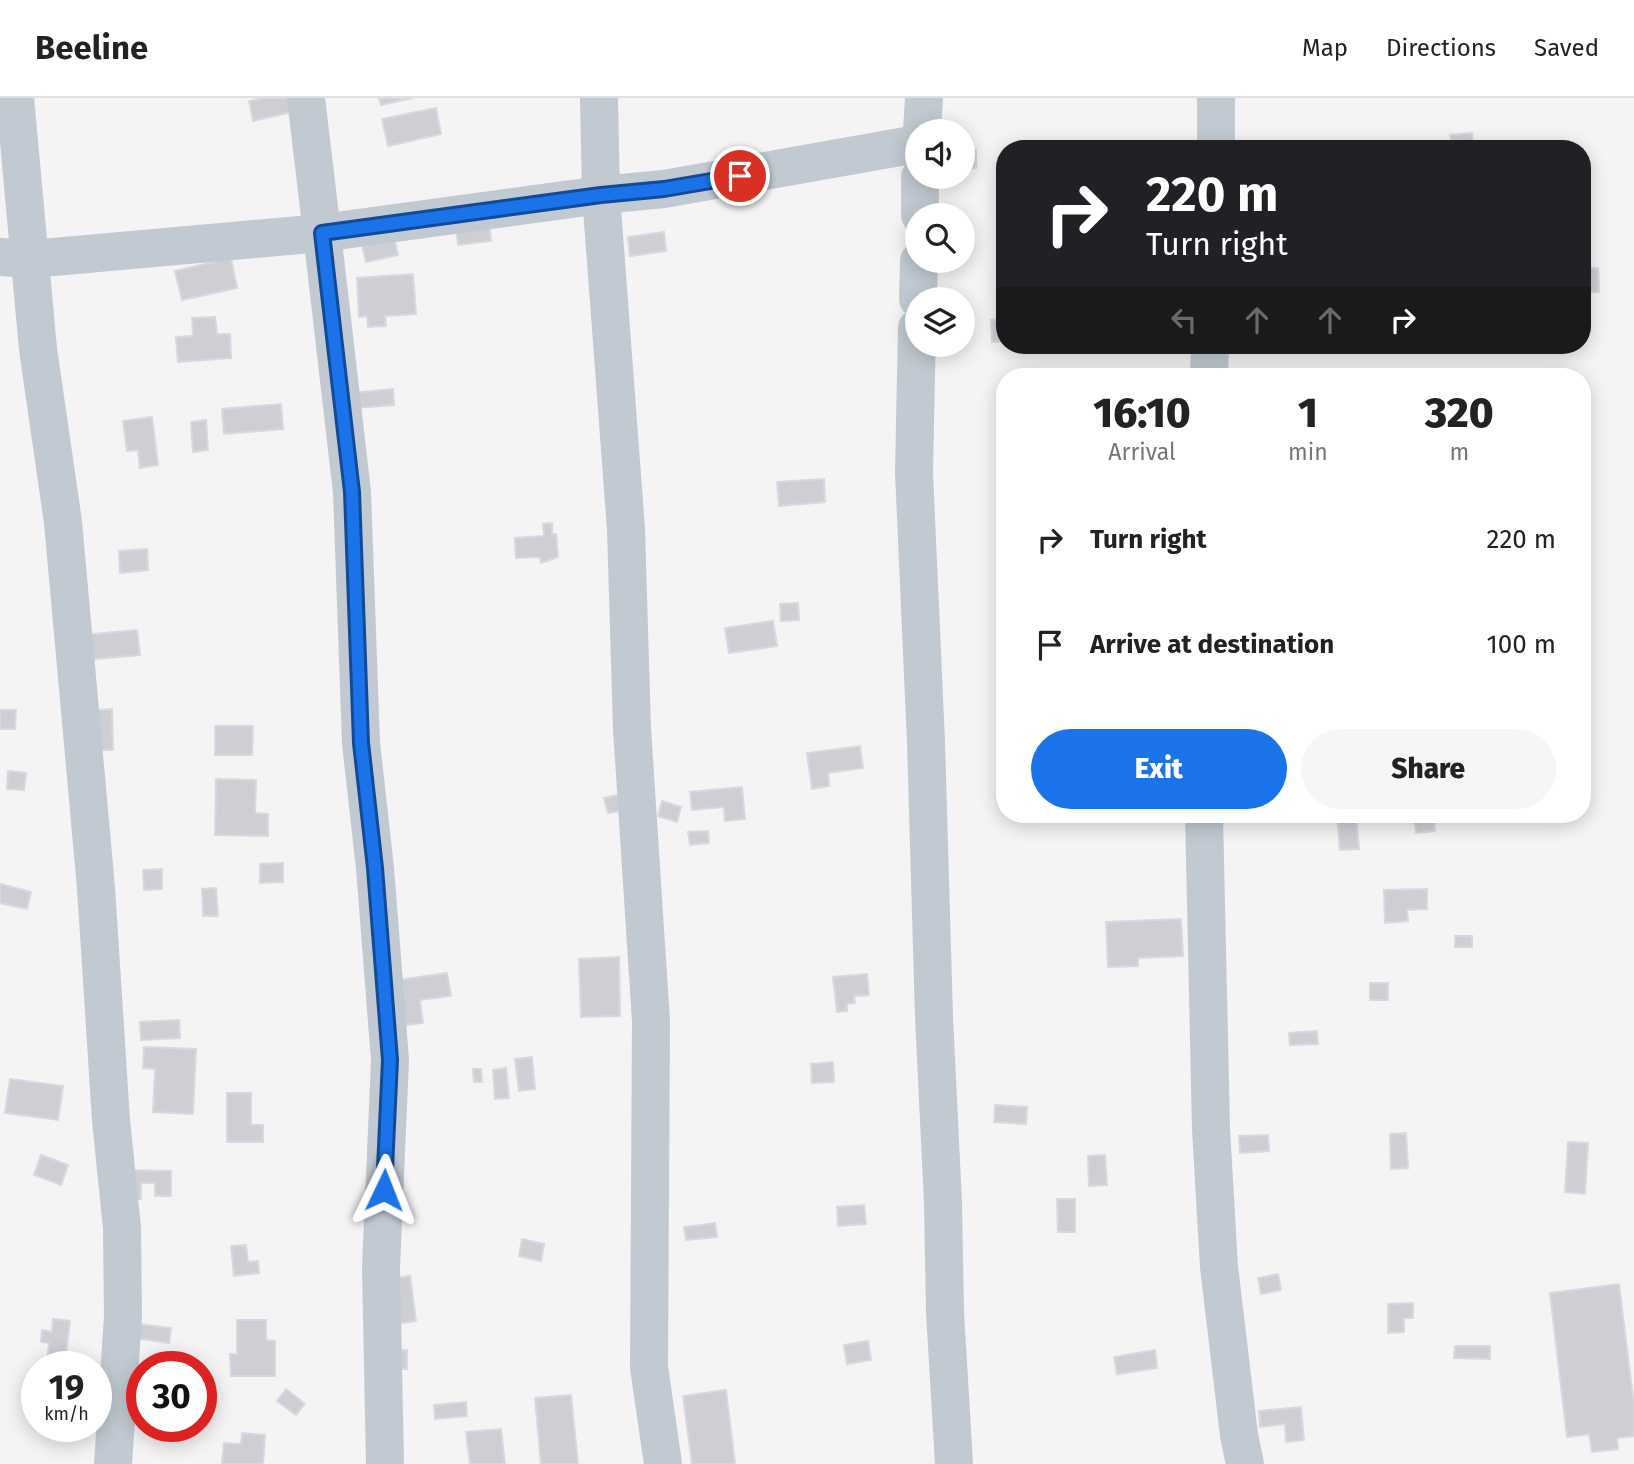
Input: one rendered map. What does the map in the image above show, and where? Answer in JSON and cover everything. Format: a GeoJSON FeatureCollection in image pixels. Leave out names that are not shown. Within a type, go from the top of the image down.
{"type":"FeatureCollection","features":[{"type":"Feature","properties":{"kind":"street"},"geometry":{"type":"LineString","coordinates":[[15,98],[15,258],[38,349],[63,522],[96,888],[111,1120],[122,1228],[123,1316],[113,1464]]}},
{"type":"Feature","properties":{"kind":"street"},"geometry":{"type":"LineString","coordinates":[[306,98],[352,492],[361,743],[375,868],[390,1060],[381,1268],[385,1464]]}},
{"type":"Feature","properties":{"kind":"street"},"geometry":{"type":"LineString","coordinates":[[598,98],[601,195],[626,529],[632,729],[651,1021],[649,1367],[663,1464]]}},
{"type":"Feature","properties":{"kind":"street"},"geometry":{"type":"LineString","coordinates":[[923,119],[924,98]]}},
{"type":"Feature","properties":{"kind":"street"},"geometry":{"type":"LineString","coordinates":[[1216,98],[1216,140]]}},
{"type":"Feature","properties":{"kind":"street"},"geometry":{"type":"LineString","coordinates":[[15,258],[322,233],[664,189],[905,146]]}},
{"type":"Feature","properties":{"kind":"street"},"geometry":{"type":"LineString","coordinates":[[916,357],[914,472],[926,742],[934,1030],[943,1203],[944,1312],[954,1464]]}},
{"type":"Feature","properties":{"kind":"street"},"geometry":{"type":"LineString","coordinates":[[1204,823],[1210,1129],[1219,1267],[1239,1435],[1245,1464]]}},
{"type":"Feature","properties":{"kind":"building"},"geometry":{"type":"Polygon","coordinates":[[[289,98],[292,112],[253,121],[249,101],[289,98]]]}},
{"type":"Feature","properties":{"kind":"building"},"geometry":{"type":"Polygon","coordinates":[[[379,98],[412,98],[381,105],[379,98]]]}},
{"type":"Feature","properties":{"kind":"building"},"geometry":{"type":"Polygon","coordinates":[[[436,108],[441,134],[388,146],[382,119],[436,108]]]}},
{"type":"Feature","properties":{"kind":"building"},"geometry":{"type":"Polygon","coordinates":[[[1472,133],[1473,140],[1451,140],[1450,135],[1472,133]]]}},
{"type":"Feature","properties":{"kind":"building"},"geometry":{"type":"Polygon","coordinates":[[[489,222],[491,241],[458,245],[456,227],[489,222]]]}},
{"type":"Feature","properties":{"kind":"building"},"geometry":{"type":"Polygon","coordinates":[[[664,232],[666,251],[630,256],[628,237],[664,232]]]}},
{"type":"Feature","properties":{"kind":"building"},"geometry":{"type":"Polygon","coordinates":[[[394,237],[398,255],[366,262],[362,244],[394,237]]]}},
{"type":"Feature","properties":{"kind":"building"},"geometry":{"type":"Polygon","coordinates":[[[231,258],[237,288],[182,300],[175,271],[231,258]]]}},
{"type":"Feature","properties":{"kind":"building"},"geometry":{"type":"Polygon","coordinates":[[[1591,268],[1598,268],[1599,292],[1591,292],[1591,268]]]}},
{"type":"Feature","properties":{"kind":"building"},"geometry":{"type":"Polygon","coordinates":[[[413,274],[416,314],[385,316],[386,326],[368,327],[367,316],[359,317],[357,278],[413,274]]]}},
{"type":"Feature","properties":{"kind":"building"},"geometry":{"type":"Polygon","coordinates":[[[215,317],[217,334],[230,334],[231,358],[178,362],[176,337],[193,336],[192,318],[215,317]]]}},
{"type":"Feature","properties":{"kind":"building"},"geometry":{"type":"Polygon","coordinates":[[[991,320],[996,320],[996,342],[992,342],[991,320]]]}},
{"type":"Feature","properties":{"kind":"building"},"geometry":{"type":"Polygon","coordinates":[[[393,389],[394,405],[355,408],[353,393],[393,389]]]}},
{"type":"Feature","properties":{"kind":"building"},"geometry":{"type":"Polygon","coordinates":[[[281,404],[283,429],[224,434],[222,409],[281,404]]]}},
{"type":"Feature","properties":{"kind":"building"},"geometry":{"type":"Polygon","coordinates":[[[152,417],[158,465],[140,468],[138,450],[127,451],[123,421],[152,417]]]}},
{"type":"Feature","properties":{"kind":"building"},"geometry":{"type":"Polygon","coordinates":[[[206,420],[208,450],[193,452],[191,422],[206,420]]]}},
{"type":"Feature","properties":{"kind":"building"},"geometry":{"type":"Polygon","coordinates":[[[824,479],[825,502],[779,506],[777,482],[824,479]]]}},
{"type":"Feature","properties":{"kind":"building"},"geometry":{"type":"Polygon","coordinates":[[[552,523],[558,557],[541,563],[540,557],[516,558],[515,538],[544,536],[543,524],[552,523]]]}},
{"type":"Feature","properties":{"kind":"building"},"geometry":{"type":"Polygon","coordinates":[[[147,549],[148,570],[120,573],[119,551],[147,549]]]}},
{"type":"Feature","properties":{"kind":"building"},"geometry":{"type":"Polygon","coordinates":[[[798,603],[799,620],[781,621],[780,604],[798,603]]]}},
{"type":"Feature","properties":{"kind":"building"},"geometry":{"type":"Polygon","coordinates":[[[773,621],[777,646],[729,653],[725,628],[773,621]]]}},
{"type":"Feature","properties":{"kind":"building"},"geometry":{"type":"Polygon","coordinates":[[[137,630],[140,655],[85,660],[83,635],[137,630]]]}},
{"type":"Feature","properties":{"kind":"building"},"geometry":{"type":"Polygon","coordinates":[[[112,709],[113,750],[97,750],[96,710],[112,709]]]}},
{"type":"Feature","properties":{"kind":"building"},"geometry":{"type":"Polygon","coordinates":[[[0,710],[16,710],[15,729],[0,729],[0,710]]]}},
{"type":"Feature","properties":{"kind":"building"},"geometry":{"type":"Polygon","coordinates":[[[215,726],[253,726],[252,755],[215,755],[215,726]]]}},
{"type":"Feature","properties":{"kind":"building"},"geometry":{"type":"Polygon","coordinates":[[[860,746],[863,768],[828,773],[829,786],[812,789],[807,753],[860,746]]]}},
{"type":"Feature","properties":{"kind":"building"},"geometry":{"type":"Polygon","coordinates":[[[8,771],[26,773],[24,790],[7,789],[8,771]]]}},
{"type":"Feature","properties":{"kind":"building"},"geometry":{"type":"Polygon","coordinates":[[[216,779],[256,780],[255,813],[268,814],[268,836],[215,835],[216,779]]]}},
{"type":"Feature","properties":{"kind":"building"},"geometry":{"type":"Polygon","coordinates":[[[742,787],[745,819],[725,821],[724,807],[692,810],[690,792],[742,787]]]}},
{"type":"Feature","properties":{"kind":"building"},"geometry":{"type":"Polygon","coordinates":[[[618,795],[622,811],[608,813],[604,798],[618,795]]]}},
{"type":"Feature","properties":{"kind":"building"},"geometry":{"type":"Polygon","coordinates":[[[662,801],[681,807],[677,822],[658,816],[662,801]]]}},
{"type":"Feature","properties":{"kind":"building"},"geometry":{"type":"Polygon","coordinates":[[[1338,823],[1357,823],[1359,849],[1340,850],[1338,823]]]}},
{"type":"Feature","properties":{"kind":"building"},"geometry":{"type":"Polygon","coordinates":[[[1415,823],[1434,823],[1435,831],[1416,833],[1415,823]]]}},
{"type":"Feature","properties":{"kind":"building"},"geometry":{"type":"Polygon","coordinates":[[[708,831],[709,843],[690,845],[688,832],[708,831]]]}},
{"type":"Feature","properties":{"kind":"building"},"geometry":{"type":"Polygon","coordinates":[[[283,863],[283,882],[260,883],[260,864],[283,863]]]}},
{"type":"Feature","properties":{"kind":"building"},"geometry":{"type":"Polygon","coordinates":[[[162,869],[162,889],[144,890],[143,870],[162,869]]]}},
{"type":"Feature","properties":{"kind":"building"},"geometry":{"type":"Polygon","coordinates":[[[0,884],[31,892],[27,909],[0,903],[0,884]]]}},
{"type":"Feature","properties":{"kind":"building"},"geometry":{"type":"Polygon","coordinates":[[[216,888],[218,916],[203,916],[202,889],[216,888]]]}},
{"type":"Feature","properties":{"kind":"building"},"geometry":{"type":"Polygon","coordinates":[[[1427,889],[1427,909],[1407,910],[1408,921],[1385,923],[1384,890],[1427,889]]]}},
{"type":"Feature","properties":{"kind":"building"},"geometry":{"type":"Polygon","coordinates":[[[1181,919],[1183,956],[1138,958],[1138,966],[1108,967],[1106,922],[1181,919]]]}},
{"type":"Feature","properties":{"kind":"building"},"geometry":{"type":"Polygon","coordinates":[[[1455,936],[1472,936],[1472,947],[1455,947],[1455,936]]]}},
{"type":"Feature","properties":{"kind":"building"},"geometry":{"type":"Polygon","coordinates":[[[619,957],[620,1016],[581,1017],[579,959],[619,957]]]}},
{"type":"Feature","properties":{"kind":"building"},"geometry":{"type":"Polygon","coordinates":[[[447,973],[451,996],[420,1000],[423,1023],[406,1025],[399,980],[447,973]]]}},
{"type":"Feature","properties":{"kind":"building"},"geometry":{"type":"Polygon","coordinates":[[[867,974],[869,995],[854,996],[855,1003],[847,1004],[847,1011],[837,1012],[833,977],[867,974]]]}},
{"type":"Feature","properties":{"kind":"building"},"geometry":{"type":"Polygon","coordinates":[[[1370,983],[1388,983],[1388,1000],[1370,1000],[1370,983]]]}},
{"type":"Feature","properties":{"kind":"building"},"geometry":{"type":"Polygon","coordinates":[[[179,1020],[180,1038],[141,1040],[140,1022],[179,1020]]]}},
{"type":"Feature","properties":{"kind":"building"},"geometry":{"type":"Polygon","coordinates":[[[1317,1031],[1318,1044],[1290,1045],[1289,1033],[1317,1031]]]}},
{"type":"Feature","properties":{"kind":"building"},"geometry":{"type":"Polygon","coordinates":[[[144,1047],[196,1049],[193,1114],[153,1112],[155,1069],[143,1068],[144,1047]]]}},
{"type":"Feature","properties":{"kind":"building"},"geometry":{"type":"Polygon","coordinates":[[[532,1057],[535,1089],[519,1091],[515,1059],[532,1057]]]}},
{"type":"Feature","properties":{"kind":"building"},"geometry":{"type":"Polygon","coordinates":[[[833,1062],[834,1082],[812,1083],[811,1064],[833,1062]]]}},
{"type":"Feature","properties":{"kind":"building"},"geometry":{"type":"Polygon","coordinates":[[[506,1068],[509,1098],[495,1099],[493,1070],[506,1068]]]}},
{"type":"Feature","properties":{"kind":"building"},"geometry":{"type":"Polygon","coordinates":[[[473,1069],[481,1069],[482,1082],[474,1082],[473,1069]]]}},
{"type":"Feature","properties":{"kind":"building"},"geometry":{"type":"Polygon","coordinates":[[[10,1079],[63,1086],[58,1120],[5,1113],[10,1079]]]}},
{"type":"Feature","properties":{"kind":"building"},"geometry":{"type":"Polygon","coordinates":[[[227,1093],[251,1093],[251,1125],[263,1125],[263,1142],[227,1142],[227,1093]]]}},
{"type":"Feature","properties":{"kind":"building"},"geometry":{"type":"Polygon","coordinates":[[[995,1105],[1027,1107],[1026,1124],[994,1122],[995,1105]]]}},
{"type":"Feature","properties":{"kind":"building"},"geometry":{"type":"Polygon","coordinates":[[[1406,1133],[1408,1168],[1391,1169],[1390,1134],[1406,1133]]]}},
{"type":"Feature","properties":{"kind":"building"},"geometry":{"type":"Polygon","coordinates":[[[1268,1135],[1269,1151],[1240,1153],[1239,1136],[1268,1135]]]}},
{"type":"Feature","properties":{"kind":"building"},"geometry":{"type":"Polygon","coordinates":[[[1568,1142],[1588,1143],[1585,1194],[1565,1192],[1568,1142]]]}},
{"type":"Feature","properties":{"kind":"building"},"geometry":{"type":"Polygon","coordinates":[[[41,1155],[68,1165],[61,1185],[34,1175],[41,1155]]]}},
{"type":"Feature","properties":{"kind":"building"},"geometry":{"type":"Polygon","coordinates":[[[1105,1155],[1107,1185],[1089,1186],[1088,1156],[1105,1155]]]}},
{"type":"Feature","properties":{"kind":"building"},"geometry":{"type":"Polygon","coordinates":[[[123,1170],[171,1171],[171,1196],[155,1196],[155,1183],[141,1183],[141,1199],[122,1199],[123,1170]]]}},
{"type":"Feature","properties":{"kind":"building"},"geometry":{"type":"Polygon","coordinates":[[[1057,1199],[1075,1199],[1075,1232],[1058,1232],[1057,1199]]]}},
{"type":"Feature","properties":{"kind":"building"},"geometry":{"type":"Polygon","coordinates":[[[864,1205],[866,1224],[838,1226],[837,1207],[864,1205]]]}},
{"type":"Feature","properties":{"kind":"building"},"geometry":{"type":"Polygon","coordinates":[[[715,1223],[717,1237],[686,1240],[684,1227],[715,1223]]]}},
{"type":"Feature","properties":{"kind":"building"},"geometry":{"type":"Polygon","coordinates":[[[522,1239],[544,1244],[541,1261],[519,1256],[522,1239]]]}},
{"type":"Feature","properties":{"kind":"building"},"geometry":{"type":"Polygon","coordinates":[[[246,1245],[248,1262],[258,1261],[259,1273],[234,1276],[231,1246],[246,1245]]]}},
{"type":"Feature","properties":{"kind":"building"},"geometry":{"type":"Polygon","coordinates":[[[1278,1274],[1281,1290],[1261,1294],[1258,1278],[1278,1274]]]}},
{"type":"Feature","properties":{"kind":"building"},"geometry":{"type":"Polygon","coordinates":[[[410,1276],[416,1321],[396,1324],[391,1279],[410,1276]]]}},
{"type":"Feature","properties":{"kind":"building"},"geometry":{"type":"Polygon","coordinates":[[[1619,1284],[1634,1406],[1634,1436],[1617,1438],[1618,1449],[1592,1452],[1589,1434],[1567,1437],[1550,1293],[1619,1284]]]}},
{"type":"Feature","properties":{"kind":"building"},"geometry":{"type":"Polygon","coordinates":[[[1413,1303],[1413,1318],[1404,1318],[1404,1332],[1388,1333],[1388,1304],[1413,1303]]]}},
{"type":"Feature","properties":{"kind":"building"},"geometry":{"type":"Polygon","coordinates":[[[53,1319],[70,1321],[66,1351],[48,1351],[49,1343],[41,1342],[42,1330],[52,1332],[53,1319]]]}},
{"type":"Feature","properties":{"kind":"building"},"geometry":{"type":"Polygon","coordinates":[[[237,1320],[266,1320],[266,1340],[275,1341],[275,1376],[231,1376],[230,1354],[237,1354],[237,1320]]]}},
{"type":"Feature","properties":{"kind":"building"},"geometry":{"type":"Polygon","coordinates":[[[131,1323],[171,1328],[169,1343],[128,1337],[131,1323]]]}},
{"type":"Feature","properties":{"kind":"building"},"geometry":{"type":"Polygon","coordinates":[[[868,1341],[871,1360],[847,1364],[844,1345],[868,1341]]]}},
{"type":"Feature","properties":{"kind":"building"},"geometry":{"type":"Polygon","coordinates":[[[1455,1346],[1490,1346],[1490,1359],[1454,1358],[1455,1346]]]}},
{"type":"Feature","properties":{"kind":"building"},"geometry":{"type":"Polygon","coordinates":[[[407,1350],[407,1369],[390,1369],[389,1351],[407,1350]]]}},
{"type":"Feature","properties":{"kind":"building"},"geometry":{"type":"Polygon","coordinates":[[[1155,1350],[1157,1368],[1117,1374],[1114,1357],[1155,1350]]]}},
{"type":"Feature","properties":{"kind":"building"},"geometry":{"type":"Polygon","coordinates":[[[286,1389],[305,1404],[296,1415],[277,1401],[286,1389]]]}},
{"type":"Feature","properties":{"kind":"building"},"geometry":{"type":"Polygon","coordinates":[[[726,1390],[735,1464],[692,1464],[683,1396],[726,1390]]]}},
{"type":"Feature","properties":{"kind":"building"},"geometry":{"type":"Polygon","coordinates":[[[571,1395],[578,1464],[541,1464],[535,1398],[571,1395]]]}},
{"type":"Feature","properties":{"kind":"building"},"geometry":{"type":"Polygon","coordinates":[[[466,1402],[467,1416],[435,1419],[434,1405],[466,1402]]]}},
{"type":"Feature","properties":{"kind":"building"},"geometry":{"type":"Polygon","coordinates":[[[1301,1407],[1304,1440],[1286,1442],[1285,1424],[1260,1427],[1259,1411],[1301,1407]]]}},
{"type":"Feature","properties":{"kind":"building"},"geometry":{"type":"Polygon","coordinates":[[[501,1429],[505,1464],[470,1464],[466,1432],[501,1429]]]}},
{"type":"Feature","properties":{"kind":"building"},"geometry":{"type":"Polygon","coordinates":[[[242,1433],[265,1435],[263,1464],[222,1464],[224,1443],[241,1444],[242,1433]]]}},
{"type":"Feature","properties":{"kind":"route"},"geometry":{"type":"LineString","coordinates":[[384,1190],[390,1060],[375,868],[361,743],[352,492],[322,233],[664,189],[740,176]]}}]}
